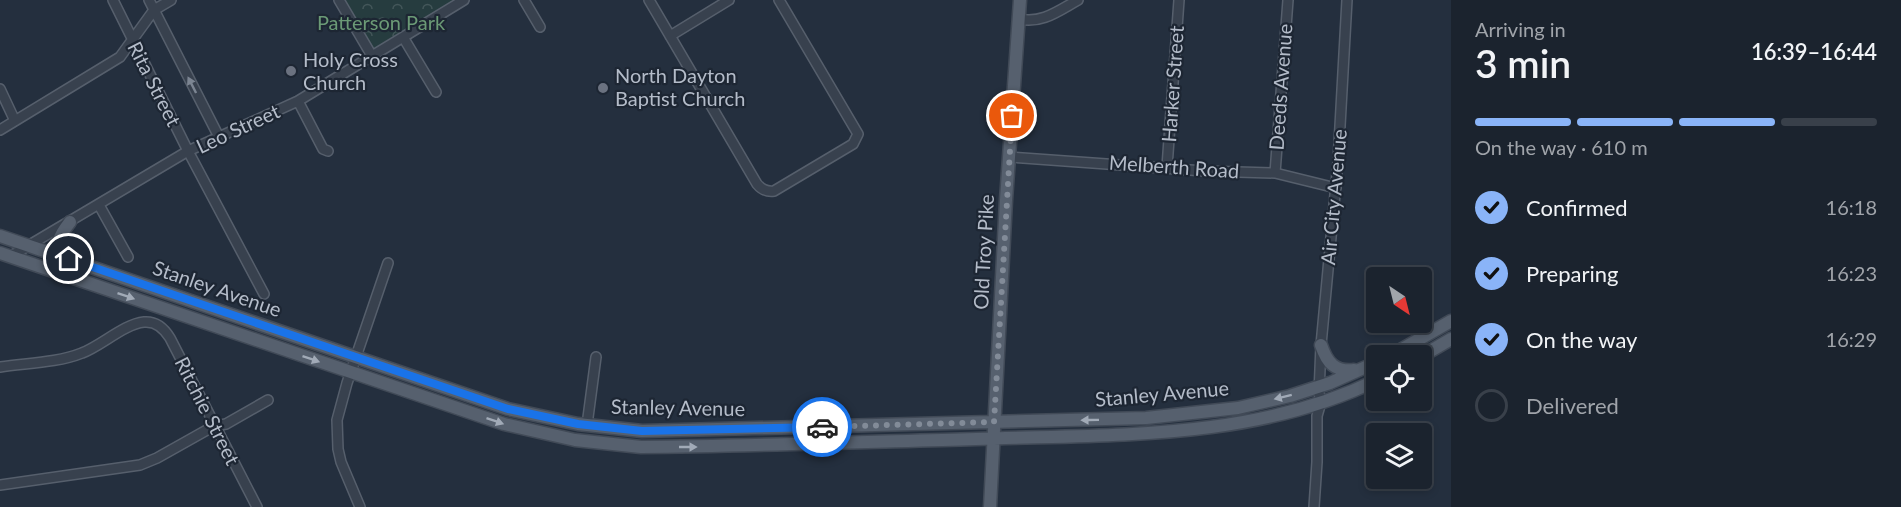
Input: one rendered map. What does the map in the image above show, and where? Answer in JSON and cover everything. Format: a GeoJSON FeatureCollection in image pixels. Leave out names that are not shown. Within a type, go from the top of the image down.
{"type":"FeatureCollection","features":[{"type":"Feature","properties":{"kind":"main road","name":"Old Troy Pike"},"geometry":{"type":"LineString","coordinates":[[990,507],[1020,0]]}},
{"type":"Feature","properties":{"kind":"main road"},"geometry":{"type":"LineString","coordinates":[[69,259],[61,252],[59,245],[60,235],[70,222]]}},
{"type":"Feature","properties":{"kind":"main road","name":"Stanley Avenue"},"geometry":{"type":"LineString","coordinates":[[0,236],[508,409],[587,425],[642,431],[1146,418],[1238,408],[1290,396],[1320,394],[1336,398],[1366,385]]}},
{"type":"Feature","properties":{"kind":"main road","name":"Stanley Avenue"},"geometry":{"type":"LineString","coordinates":[[5,255],[504,424],[575,440],[641,447],[1158,433],[1241,424],[1294,411],[1364,368]]}},
{"type":"Feature","properties":{"kind":"main road"},"geometry":{"type":"LineString","coordinates":[[1409,345],[1451,321]]}},
{"type":"Feature","properties":{"kind":"main road"},"geometry":{"type":"LineString","coordinates":[[1432,350],[1451,339]]}},
{"type":"Feature","properties":{"kind":"main road"},"geometry":{"type":"LineString","coordinates":[[1321,345],[1324,356],[1333,367],[1341,371],[1364,368]]}},
{"type":"Feature","properties":{"kind":"street","name":"Rita Street"},"geometry":{"type":"LineString","coordinates":[[114,0],[188,152],[264,294]]}},
{"type":"Feature","properties":{"kind":"street","name":"Rita Street"},"geometry":{"type":"LineString","coordinates":[[149,0],[219,137]]}},
{"type":"Feature","properties":{"kind":"street"},"geometry":{"type":"LineString","coordinates":[[0,130],[120,57],[154,10],[171,0]]}},
{"type":"Feature","properties":{"kind":"street"},"geometry":{"type":"LineString","coordinates":[[339,0],[372,56]]}},
{"type":"Feature","properties":{"kind":"street","name":"Leo Street"},"geometry":{"type":"LineString","coordinates":[[5,255],[29,246],[188,152],[297,101],[464,0]]}},
{"type":"Feature","properties":{"kind":"street"},"geometry":{"type":"LineString","coordinates":[[524,0],[540,27]]}},
{"type":"Feature","properties":{"kind":"street"},"geometry":{"type":"LineString","coordinates":[[649,0],[758,184],[765,190],[774,191],[853,144],[858,134],[779,0]]}},
{"type":"Feature","properties":{"kind":"street"},"geometry":{"type":"LineString","coordinates":[[670,36],[729,0]]}},
{"type":"Feature","properties":{"kind":"street"},"geometry":{"type":"LineString","coordinates":[[1019,19],[1039,21],[1078,0]]}},
{"type":"Feature","properties":{"kind":"street","name":"Harker Street"},"geometry":{"type":"LineString","coordinates":[[1167,167],[1179,0]]}},
{"type":"Feature","properties":{"kind":"street","name":"Deeds Avenue"},"geometry":{"type":"LineString","coordinates":[[1275,173],[1288,0]]}},
{"type":"Feature","properties":{"kind":"street","name":"Air City Avenue"},"geometry":{"type":"LineString","coordinates":[[1314,507],[1321,345],[1336,188],[1347,0]]}},
{"type":"Feature","properties":{"kind":"street"},"geometry":{"type":"LineString","coordinates":[[403,37],[436,92]]}},
{"type":"Feature","properties":{"kind":"street"},"geometry":{"type":"LineString","coordinates":[[0,89],[15,121]]}},
{"type":"Feature","properties":{"kind":"street"},"geometry":{"type":"LineString","coordinates":[[297,101],[323,149],[328,151]]}},
{"type":"Feature","properties":{"kind":"street","name":"Melberth Road"},"geometry":{"type":"LineString","coordinates":[[1010,157],[1275,173],[1336,188]]}},
{"type":"Feature","properties":{"kind":"street"},"geometry":{"type":"LineString","coordinates":[[99,205],[128,257]]}},
{"type":"Feature","properties":{"kind":"street"},"geometry":{"type":"LineString","coordinates":[[360,507],[341,462],[337,435],[340,405],[388,263]]}},
{"type":"Feature","properties":{"kind":"street","name":"Ritchie Street"},"geometry":{"type":"LineString","coordinates":[[0,367],[72,357],[134,325],[150,322],[163,329],[170,338],[257,507]]}},
{"type":"Feature","properties":{"kind":"street"},"geometry":{"type":"LineString","coordinates":[[587,425],[596,357]]}},
{"type":"Feature","properties":{"kind":"street"},"geometry":{"type":"LineString","coordinates":[[0,485],[140,465],[214,426],[226,424],[268,400]]}},
{"type":"Feature","properties":{"kind":"green space","name":"Patterson Park"},"geometry":{"type":"Polygon","coordinates":[[[339,0],[464,0],[372,56],[339,0]]]}},
{"type":"Feature","properties":{"kind":"way so far"},"geometry":{"type":"LineString","coordinates":[[822,427],[994,422],[1012,116]]}},
{"type":"Feature","properties":{"kind":"place","name":"Holy Cross Church"},"geometry":{"type":"Point","coordinates":[291,71]}},
{"type":"Feature","properties":{"kind":"place","name":"North Dayton Baptist Church"},"geometry":{"type":"Point","coordinates":[603,88]}},
{"type":"Feature","properties":{"kind":"route"},"geometry":{"type":"LineString","coordinates":[[69,259],[508,409],[578,424],[642,431],[822,427]]}}]}
